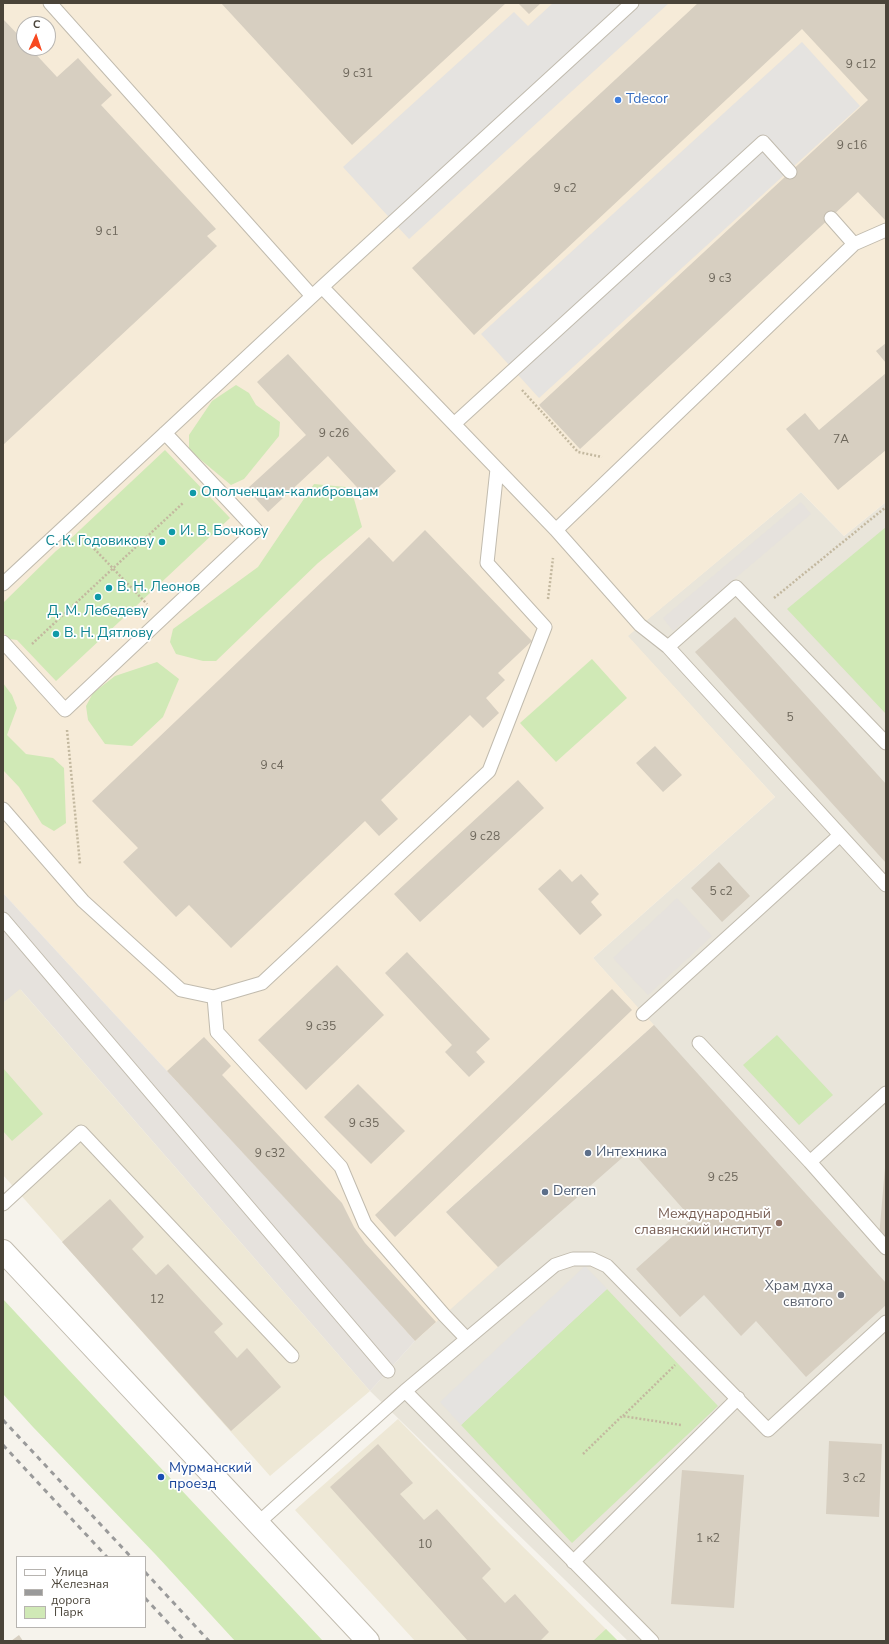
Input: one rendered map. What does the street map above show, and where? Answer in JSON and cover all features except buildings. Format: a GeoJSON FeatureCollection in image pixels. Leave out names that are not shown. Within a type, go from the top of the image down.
{"type":"FeatureCollection","features":[{"type":"Feature","properties":{"kind":"street"},"geometry":{"type":"LineString","coordinates":[[3,1251],[368,1641]]}},
{"type":"Feature","properties":{"kind":"lane"},"geometry":{"type":"LineString","coordinates":[[50,3],[312,296]]}},
{"type":"Feature","properties":{"kind":"lane"},"geometry":{"type":"LineString","coordinates":[[3,584],[322,286],[632,3]]}},
{"type":"Feature","properties":{"kind":"lane"},"geometry":{"type":"LineString","coordinates":[[454,424],[762,142],[790,172]]}},
{"type":"Feature","properties":{"kind":"lane"},"geometry":{"type":"LineString","coordinates":[[831,218],[854,244]]}},
{"type":"Feature","properties":{"kind":"lane"},"geometry":{"type":"LineString","coordinates":[[556,530],[854,244],[886,230]]}},
{"type":"Feature","properties":{"kind":"lane"},"geometry":{"type":"LineString","coordinates":[[322,286],[556,530],[640,625],[668,647],[886,885]]}},
{"type":"Feature","properties":{"kind":"lane"},"geometry":{"type":"LineString","coordinates":[[3,642],[65,710],[256,530],[165,433]]}},
{"type":"Feature","properties":{"kind":"lane"},"geometry":{"type":"LineString","coordinates":[[3,809],[84,901],[181,990],[214,997],[262,983],[489,770],[545,627],[487,563],[498,469]]}},
{"type":"Feature","properties":{"kind":"lane"},"geometry":{"type":"LineString","coordinates":[[668,647],[736,587],[886,743]]}},
{"type":"Feature","properties":{"kind":"lane"},"geometry":{"type":"LineString","coordinates":[[643,1014],[840,834]]}},
{"type":"Feature","properties":{"kind":"lane"},"geometry":{"type":"LineString","coordinates":[[3,919],[388,1371]]}},
{"type":"Feature","properties":{"kind":"lane"},"geometry":{"type":"LineString","coordinates":[[214,997],[217,1032],[340,1167],[365,1224],[444,1316],[466,1339]]}},
{"type":"Feature","properties":{"kind":"lane"},"geometry":{"type":"LineString","coordinates":[[699,1043],[810,1162],[886,1248]]}},
{"type":"Feature","properties":{"kind":"lane"},"geometry":{"type":"LineString","coordinates":[[810,1162],[886,1093]]}},
{"type":"Feature","properties":{"kind":"lane"},"geometry":{"type":"LineString","coordinates":[[3,1204],[81,1132],[292,1356]]}},
{"type":"Feature","properties":{"kind":"lane"},"geometry":{"type":"LineString","coordinates":[[258,1523],[405,1391],[466,1339],[555,1265],[573,1259],[592,1259],[607,1266],[768,1430],[886,1322]]}},
{"type":"Feature","properties":{"kind":"lane"},"geometry":{"type":"LineString","coordinates":[[405,1391],[652,1641]]}},
{"type":"Feature","properties":{"kind":"lane"},"geometry":{"type":"LineString","coordinates":[[573,1562],[738,1398]]}},
{"type":"Feature","properties":{"kind":"path"},"geometry":{"type":"LineString","coordinates":[[508,375],[578,452],[628,462]]}},
{"type":"Feature","properties":{"kind":"path"},"geometry":{"type":"LineString","coordinates":[[17,658],[183,503]]}},
{"type":"Feature","properties":{"kind":"path"},"geometry":{"type":"LineString","coordinates":[[758,611],[886,507]]}},
{"type":"Feature","properties":{"kind":"path"},"geometry":{"type":"LineString","coordinates":[[69,522],[161,619]]}},
{"type":"Feature","properties":{"kind":"path"},"geometry":{"type":"LineString","coordinates":[[545,627],[556,530]]}},
{"type":"Feature","properties":{"kind":"path"},"geometry":{"type":"LineString","coordinates":[[65,710],[84,901]]}},
{"type":"Feature","properties":{"kind":"path"},"geometry":{"type":"LineString","coordinates":[[583,1454],[690,1351]]}},
{"type":"Feature","properties":{"kind":"path"},"geometry":{"type":"LineString","coordinates":[[622,1416],[708,1428]]}},
{"type":"Feature","properties":{"kind":"shaded area"},"geometry":{"type":"Polygon","coordinates":[[[3,3],[886,3],[886,502],[844,536],[801,492],[628,636],[775,797],[593,958],[654,1025],[446,1212],[498,1267],[415,1341],[344,1261],[3,893],[3,3]]]}},
{"type":"Feature","properties":{"kind":"shaded area"},"geometry":{"type":"Polygon","coordinates":[[[553,3],[669,3],[409,239],[343,167],[514,12],[528,26],[553,3]]]}},
{"type":"Feature","properties":{"kind":"shaded area"},"geometry":{"type":"Polygon","coordinates":[[[802,42],[860,106],[539,398],[481,334],[802,42]]]}},
{"type":"Feature","properties":{"kind":"shaded area"},"geometry":{"type":"Polygon","coordinates":[[[801,492],[844,536],[886,502],[886,1641],[628,1641],[370,1391],[415,1341],[436,1322],[446,1212],[653,1025],[593,958],[775,797],[627,636],[801,492]]]}},
{"type":"Feature","properties":{"kind":"shaded area"},"geometry":{"type":"Polygon","coordinates":[[[801,502],[811,514],[673,631],[663,618],[801,502]]]}},
{"type":"Feature","properties":{"kind":"shaded area"},"geometry":{"type":"Polygon","coordinates":[[[3,893],[344,1261],[415,1341],[370,1391],[21,990],[3,1003],[3,893]]]}},
{"type":"Feature","properties":{"kind":"shaded area"},"geometry":{"type":"Polygon","coordinates":[[[677,898],[712,936],[648,995],[613,958],[677,898]]]}},
{"type":"Feature","properties":{"kind":"shaded area"},"geometry":{"type":"Polygon","coordinates":[[[20,989],[370,1391],[270,1476],[3,1175],[3,1003],[20,989]]]}},
{"type":"Feature","properties":{"kind":"shaded area"},"geometry":{"type":"Polygon","coordinates":[[[585,1266],[607,1289],[461,1425],[440,1402],[585,1266]]]}},
{"type":"Feature","properties":{"kind":"shaded area"},"geometry":{"type":"Polygon","coordinates":[[[398,1419],[498,1522],[618,1641],[415,1641],[295,1510],[398,1419]]]}},
{"type":"Feature","properties":{"kind":"green space"},"geometry":{"type":"Polygon","coordinates":[[[236,385],[249,393],[256,405],[280,422],[279,436],[244,479],[231,485],[189,450],[189,435],[212,401],[236,385]]]}},
{"type":"Feature","properties":{"kind":"green space"},"geometry":{"type":"Polygon","coordinates":[[[165,450],[230,518],[56,681],[17,640],[9,639],[3,632],[3,603],[56,551],[165,450]]]}},
{"type":"Feature","properties":{"kind":"green space"},"geometry":{"type":"Polygon","coordinates":[[[314,484],[346,487],[354,499],[362,527],[318,563],[216,661],[203,661],[176,654],[170,642],[173,629],[258,567],[314,484]]]}},
{"type":"Feature","properties":{"kind":"green space"},"geometry":{"type":"Polygon","coordinates":[[[886,527],[886,714],[787,609],[886,527]]]}},
{"type":"Feature","properties":{"kind":"green space"},"geometry":{"type":"Polygon","coordinates":[[[592,659],[627,698],[556,762],[520,723],[592,659]]]}},
{"type":"Feature","properties":{"kind":"green space"},"geometry":{"type":"Polygon","coordinates":[[[157,662],[179,679],[163,717],[132,746],[105,744],[88,720],[86,706],[93,693],[115,676],[157,662]]]}},
{"type":"Feature","properties":{"kind":"green space"},"geometry":{"type":"Polygon","coordinates":[[[3,683],[12,695],[17,708],[7,735],[26,754],[53,758],[64,768],[66,823],[54,831],[42,824],[19,787],[3,770],[3,683]]]}},
{"type":"Feature","properties":{"kind":"green space"},"geometry":{"type":"Polygon","coordinates":[[[777,1035],[833,1095],[799,1125],[743,1065],[777,1035]]]}},
{"type":"Feature","properties":{"kind":"green space"},"geometry":{"type":"Polygon","coordinates":[[[3,1068],[43,1114],[12,1141],[3,1131],[3,1068]]]}},
{"type":"Feature","properties":{"kind":"green space"},"geometry":{"type":"Polygon","coordinates":[[[607,1289],[718,1406],[572,1543],[461,1425],[607,1289]]]}},
{"type":"Feature","properties":{"kind":"green space"},"geometry":{"type":"Polygon","coordinates":[[[3,1299],[323,1641],[235,1641],[156,1555],[33,1427],[3,1394],[3,1299]]]}},
{"type":"Feature","properties":{"kind":"green space"},"geometry":{"type":"Polygon","coordinates":[[[606,1629],[618,1641],[593,1641],[606,1629]]]}},
{"type":"Feature","properties":{"kind":"railway"},"geometry":{"type":"LineString","coordinates":[[3,1420],[130,1556]]}},
{"type":"Feature","properties":{"kind":"railway"},"geometry":{"type":"LineString","coordinates":[[3,1445],[106,1556]]}},
{"type":"Feature","properties":{"kind":"railway"},"geometry":{"type":"LineString","coordinates":[[146,1573],[209,1641]]}},
{"type":"Feature","properties":{"kind":"railway"},"geometry":{"type":"LineString","coordinates":[[146,1599],[185,1641]]}},
{"type":"Feature","properties":{"kind":"place","name":"Tdecor"},"geometry":{"type":"Point","coordinates":[618,100]}},
{"type":"Feature","properties":{"kind":"place","name":"Ополченцам-калибровцам"},"geometry":{"type":"Point","coordinates":[193,493]}},
{"type":"Feature","properties":{"kind":"place","name":"И. В. Бочкову"},"geometry":{"type":"Point","coordinates":[172,532]}},
{"type":"Feature","properties":{"kind":"place","name":"С. К. Годовикову"},"geometry":{"type":"Point","coordinates":[162,542]}},
{"type":"Feature","properties":{"kind":"place","name":"В. Н. Леонов"},"geometry":{"type":"Point","coordinates":[109,588]}},
{"type":"Feature","properties":{"kind":"place","name":"Д. М. Лебедеву"},"geometry":{"type":"Point","coordinates":[98,597]}},
{"type":"Feature","properties":{"kind":"place","name":"В. Н. Дятлову"},"geometry":{"type":"Point","coordinates":[56,634]}},
{"type":"Feature","properties":{"kind":"place","name":"Интехника"},"geometry":{"type":"Point","coordinates":[588,1153]}},
{"type":"Feature","properties":{"kind":"place","name":"Derren"},"geometry":{"type":"Point","coordinates":[545,1192]}},
{"type":"Feature","properties":{"kind":"place","name":"Международный славянский институт"},"geometry":{"type":"Point","coordinates":[779,1223]}},
{"type":"Feature","properties":{"kind":"place","name":"Храм духа святого"},"geometry":{"type":"Point","coordinates":[841,1295]}},
{"type":"Feature","properties":{"kind":"place","name":"Мурманский проезд"},"geometry":{"type":"Point","coordinates":[161,1477]}}]}
